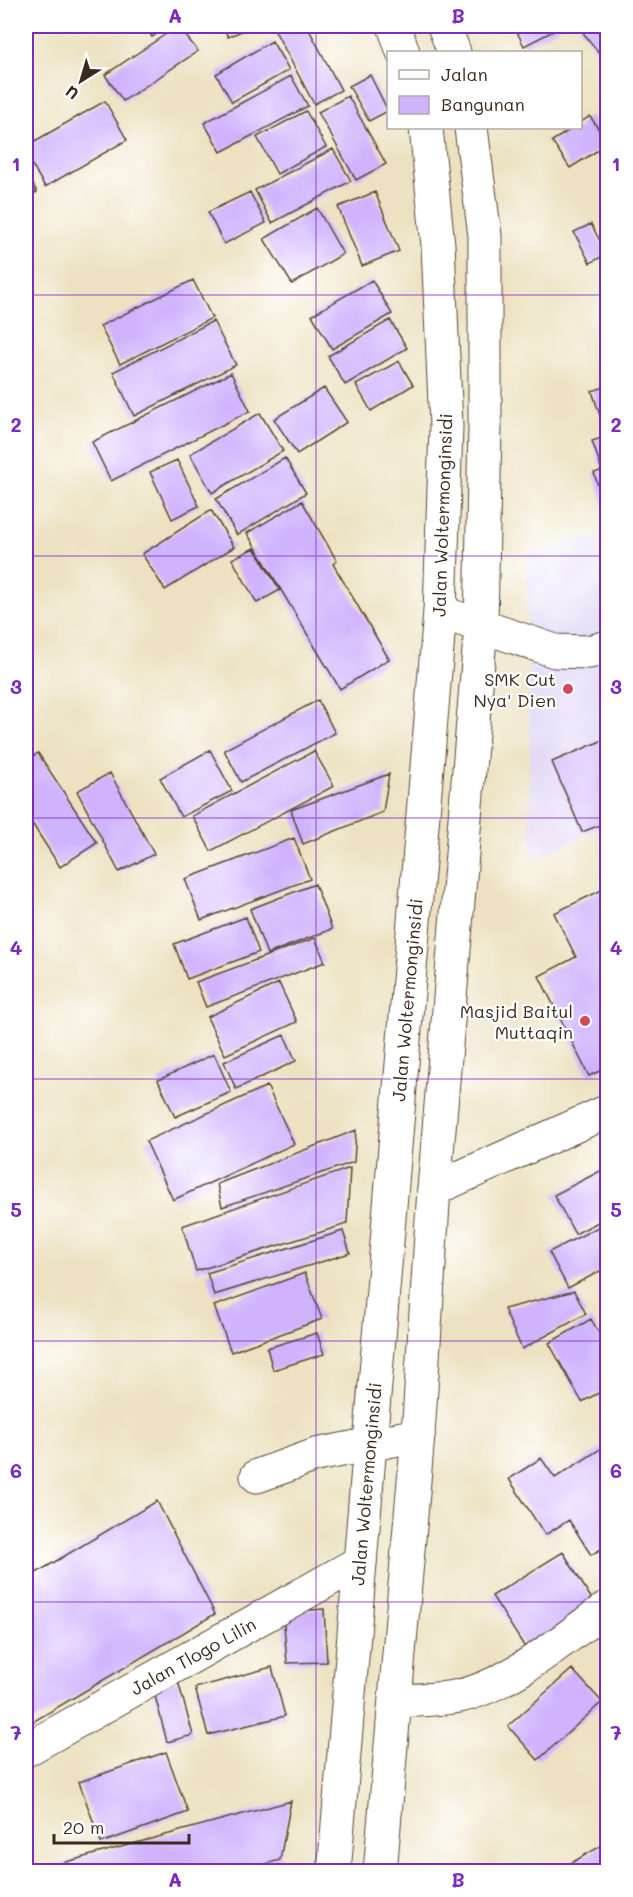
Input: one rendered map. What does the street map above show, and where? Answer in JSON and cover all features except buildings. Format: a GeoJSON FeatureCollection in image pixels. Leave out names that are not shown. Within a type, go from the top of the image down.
{"type":"FeatureCollection","features":[{"type":"Feature","properties":{"kind":"main road"},"geometry":{"type":"LineString","coordinates":[[394,26],[403,51]]}},
{"type":"Feature","properties":{"kind":"main road"},"geometry":{"type":"LineString","coordinates":[[444,26],[454,51]]}},
{"type":"Feature","properties":{"kind":"main road","name":"Jalan Woltermonginsidi"},"geometry":{"type":"LineString","coordinates":[[334,1872],[440,612],[446,426],[438,245],[426,129]]}},
{"type":"Feature","properties":{"kind":"main road"},"geometry":{"type":"LineString","coordinates":[[380,1872],[418,1435],[434,1189],[481,626],[485,426],[485,236],[471,129]]}},
{"type":"Feature","properties":{"kind":"main road"},"geometry":{"type":"LineString","coordinates":[[440,612],[555,651],[589,652],[608,647]]}},
{"type":"Feature","properties":{"kind":"main road"},"geometry":{"type":"LineString","coordinates":[[434,1189],[608,1111]]}},
{"type":"Feature","properties":{"kind":"main road"},"geometry":{"type":"LineString","coordinates":[[257,1476],[316,1455],[418,1435]]}},
{"type":"Feature","properties":{"kind":"main road","name":"Jalan Tlogo Lilin"},"geometry":{"type":"LineString","coordinates":[[26,1750],[360,1562]]}},
{"type":"Feature","properties":{"kind":"main road"},"geometry":{"type":"LineString","coordinates":[[395,1701],[455,1697],[490,1685],[537,1658],[608,1607]]}},
{"type":"Feature","properties":{"kind":"shaded area","name":"SMK Cut Nya' Dien"},"geometry":{"type":"Polygon","coordinates":[[[607,535],[607,826],[531,859],[527,552],[607,535]]]}},
{"type":"Feature","properties":{"kind":"place","name":"SMK Cut Nya' Dien"},"geometry":{"type":"Point","coordinates":[568,689]}},
{"type":"Feature","properties":{"kind":"place","name":"Masjid Baitul Muttaqin"},"geometry":{"type":"Point","coordinates":[585,1021]}}]}
